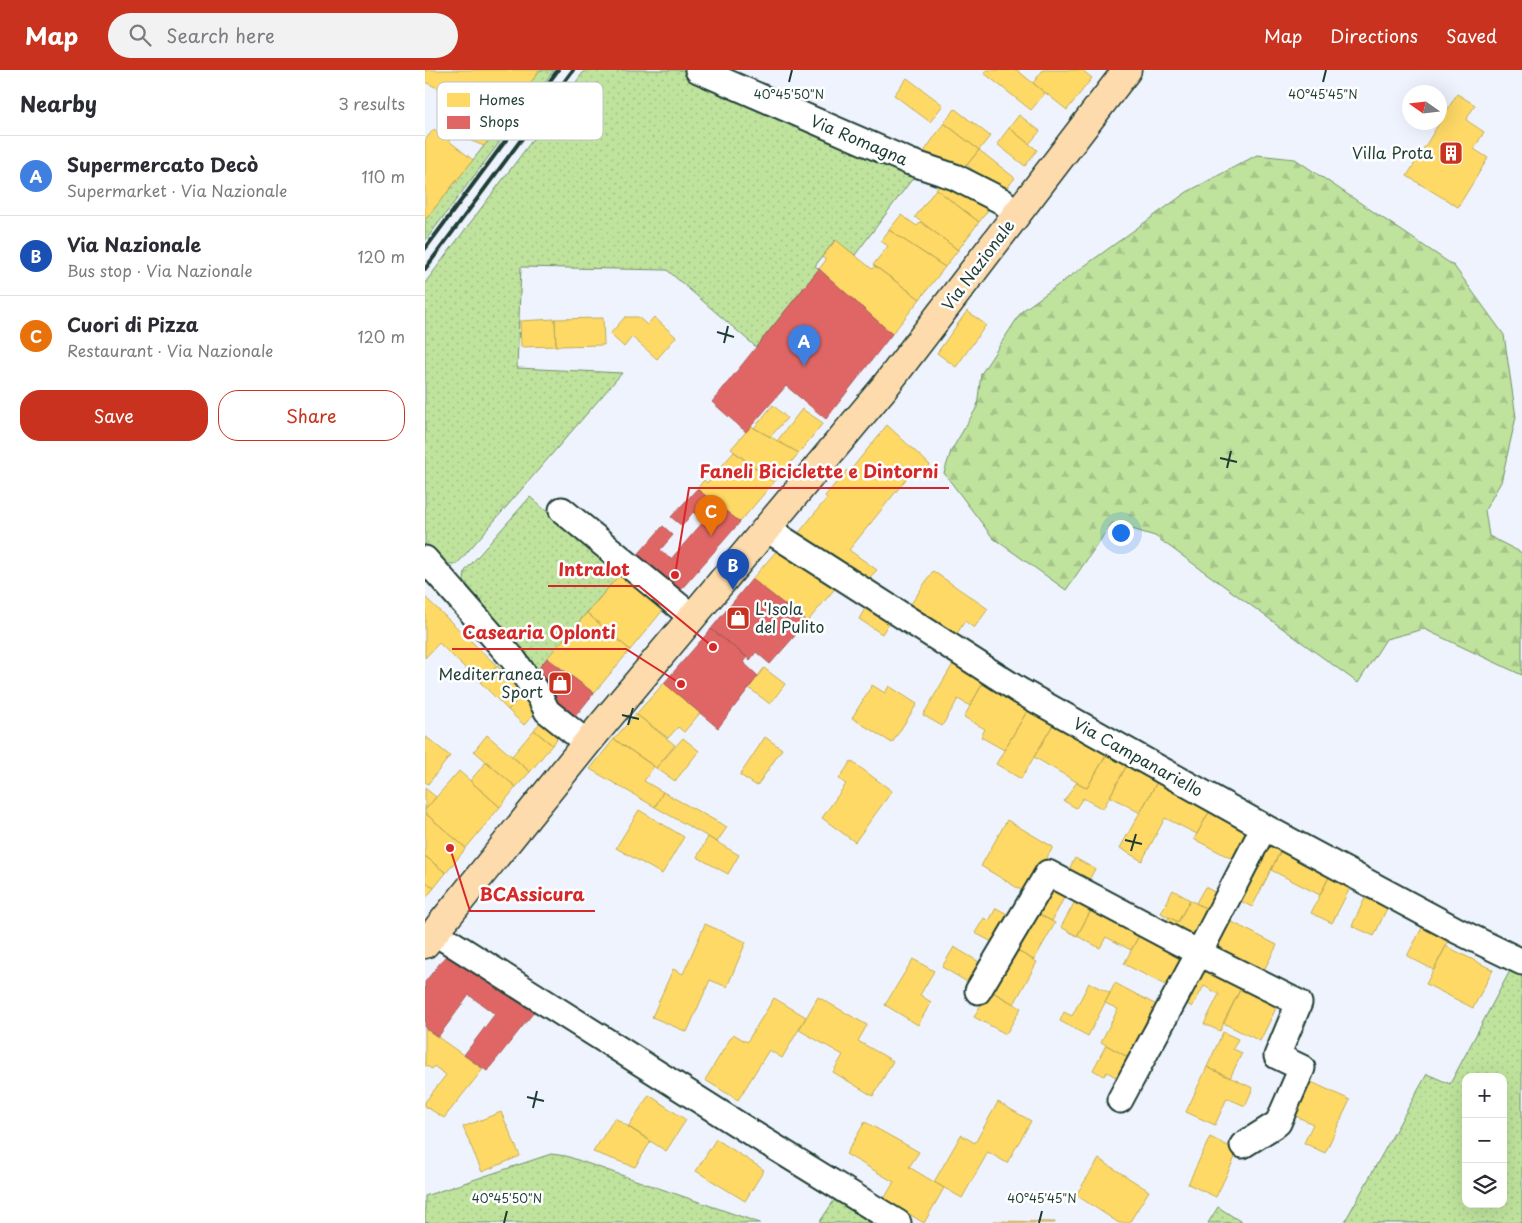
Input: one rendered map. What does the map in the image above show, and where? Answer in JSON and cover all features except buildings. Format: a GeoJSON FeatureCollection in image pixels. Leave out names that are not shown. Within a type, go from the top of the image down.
{"type":"FeatureCollection","features":[{"type":"Feature","properties":{"kind":"main road","name":"Via Nazionale"},"geometry":{"type":"LineString","coordinates":[[430,938],[587,744],[883,389],[1127,70]]}},
{"type":"Feature","properties":{"kind":"street","name":"Via Romagna"},"geometry":{"type":"LineString","coordinates":[[698,70],[910,162],[955,177],[1001,201],[1017,214]]}},
{"type":"Feature","properties":{"kind":"street"},"geometry":{"type":"LineString","coordinates":[[562,510],[692,617]]}},
{"type":"Feature","properties":{"kind":"street","name":"Via Campanariello"},"geometry":{"type":"LineString","coordinates":[[767,529],[1020,691],[1264,827],[1458,931],[1522,962]]}},
{"type":"Feature","properties":{"kind":"street"},"geometry":{"type":"LineString","coordinates":[[425,559],[513,659],[540,697],[547,711],[587,744]]}},
{"type":"Feature","properties":{"kind":"street"},"geometry":{"type":"LineString","coordinates":[[1120,1100],[1264,827]]}},
{"type":"Feature","properties":{"kind":"street"},"geometry":{"type":"LineString","coordinates":[[978,992],[1048,873],[1199,953],[1299,1003],[1277,1056],[1302,1068],[1278,1123],[1243,1145]]}},
{"type":"Feature","properties":{"kind":"street"},"geometry":{"type":"LineString","coordinates":[[430,938],[898,1223]]}},
{"type":"Feature","properties":{"kind":"green space"},"geometry":{"type":"Polygon","coordinates":[[[540,70],[554,70],[545,82],[531,82],[540,70]]]}},
{"type":"Feature","properties":{"kind":"green space"},"geometry":{"type":"Polygon","coordinates":[[[585,70],[682,70],[919,170],[855,255],[835,240],[815,266],[819,269],[756,347],[667,270],[521,267],[517,368],[622,373],[457,564],[446,564],[425,545],[425,283],[532,140],[603,140],[603,82],[576,82],[585,70]]]}},
{"type":"Feature","properties":{"kind":"green space"},"geometry":{"type":"Polygon","coordinates":[[[488,140],[501,140],[425,241],[425,220],[488,140]]]}},
{"type":"Feature","properties":{"kind":"green space"},"geometry":{"type":"Polygon","coordinates":[[[1257,155],[1295,159],[1454,266],[1504,335],[1516,417],[1501,482],[1485,510],[1489,536],[1522,553],[1522,675],[1424,629],[1386,639],[1358,683],[1155,536],[1112,523],[1066,590],[993,538],[944,473],[951,451],[977,407],[981,374],[1022,311],[1187,192],[1257,155]]]}},
{"type":"Feature","properties":{"kind":"green space"},"geometry":{"type":"Polygon","coordinates":[[[530,497],[620,574],[534,674],[517,644],[464,581],[465,571],[530,497]]]}},
{"type":"Feature","properties":{"kind":"green space"},"geometry":{"type":"Polygon","coordinates":[[[1513,965],[1522,970],[1522,1223],[1344,1223],[1427,1074],[1450,1084],[1513,965]]]}},
{"type":"Feature","properties":{"kind":"green space"},"geometry":{"type":"Polygon","coordinates":[[[551,1154],[566,1156],[760,1223],[425,1223],[425,1196],[551,1154]]]}},
{"type":"Feature","properties":{"kind":"green space"},"geometry":{"type":"Polygon","coordinates":[[[837,1196],[881,1223],[819,1223],[837,1196]]]}},
{"type":"Feature","properties":{"kind":"green space"},"geometry":{"type":"Polygon","coordinates":[[[1218,1207],[1243,1223],[1208,1223],[1218,1207]]]}},
{"type":"Feature","properties":{"kind":"railway"},"geometry":{"type":"LineString","coordinates":[[549,82],[558,70]]}},
{"type":"Feature","properties":{"kind":"railway"},"geometry":{"type":"LineString","coordinates":[[564,82],[573,70]]}},
{"type":"Feature","properties":{"kind":"railway"},"geometry":{"type":"LineString","coordinates":[[425,249],[506,140]]}},
{"type":"Feature","properties":{"kind":"railway"},"geometry":{"type":"LineString","coordinates":[[425,269],[521,140]]}},
{"type":"Feature","properties":{"kind":"place","name":"Villa Prota"},"geometry":{"type":"Point","coordinates":[1451,153]}},
{"type":"Feature","properties":{"kind":"place","name":"Supermercato Decò"},"geometry":{"type":"Point","coordinates":[804,366]}},
{"type":"Feature","properties":{"kind":"place","name":"Cuori di Pizza"},"geometry":{"type":"Point","coordinates":[711,536]}},
{"type":"Feature","properties":{"kind":"place","name":"Faneli Biciclette e Dintorni"},"geometry":{"type":"Point","coordinates":[675,575]}},
{"type":"Feature","properties":{"kind":"place","name":"Via Nazionale"},"geometry":{"type":"Point","coordinates":[733,590]}},
{"type":"Feature","properties":{"kind":"place","name":"L'Isola del Pulito"},"geometry":{"type":"Point","coordinates":[738,618]}},
{"type":"Feature","properties":{"kind":"place","name":"Intralot"},"geometry":{"type":"Point","coordinates":[713,647]}},
{"type":"Feature","properties":{"kind":"place","name":"Mediterranea Sport"},"geometry":{"type":"Point","coordinates":[560,683]}},
{"type":"Feature","properties":{"kind":"place","name":"Casearia Oplonti"},"geometry":{"type":"Point","coordinates":[681,684]}},
{"type":"Feature","properties":{"kind":"place","name":"BCAssicura"},"geometry":{"type":"Point","coordinates":[450,848]}}]}
